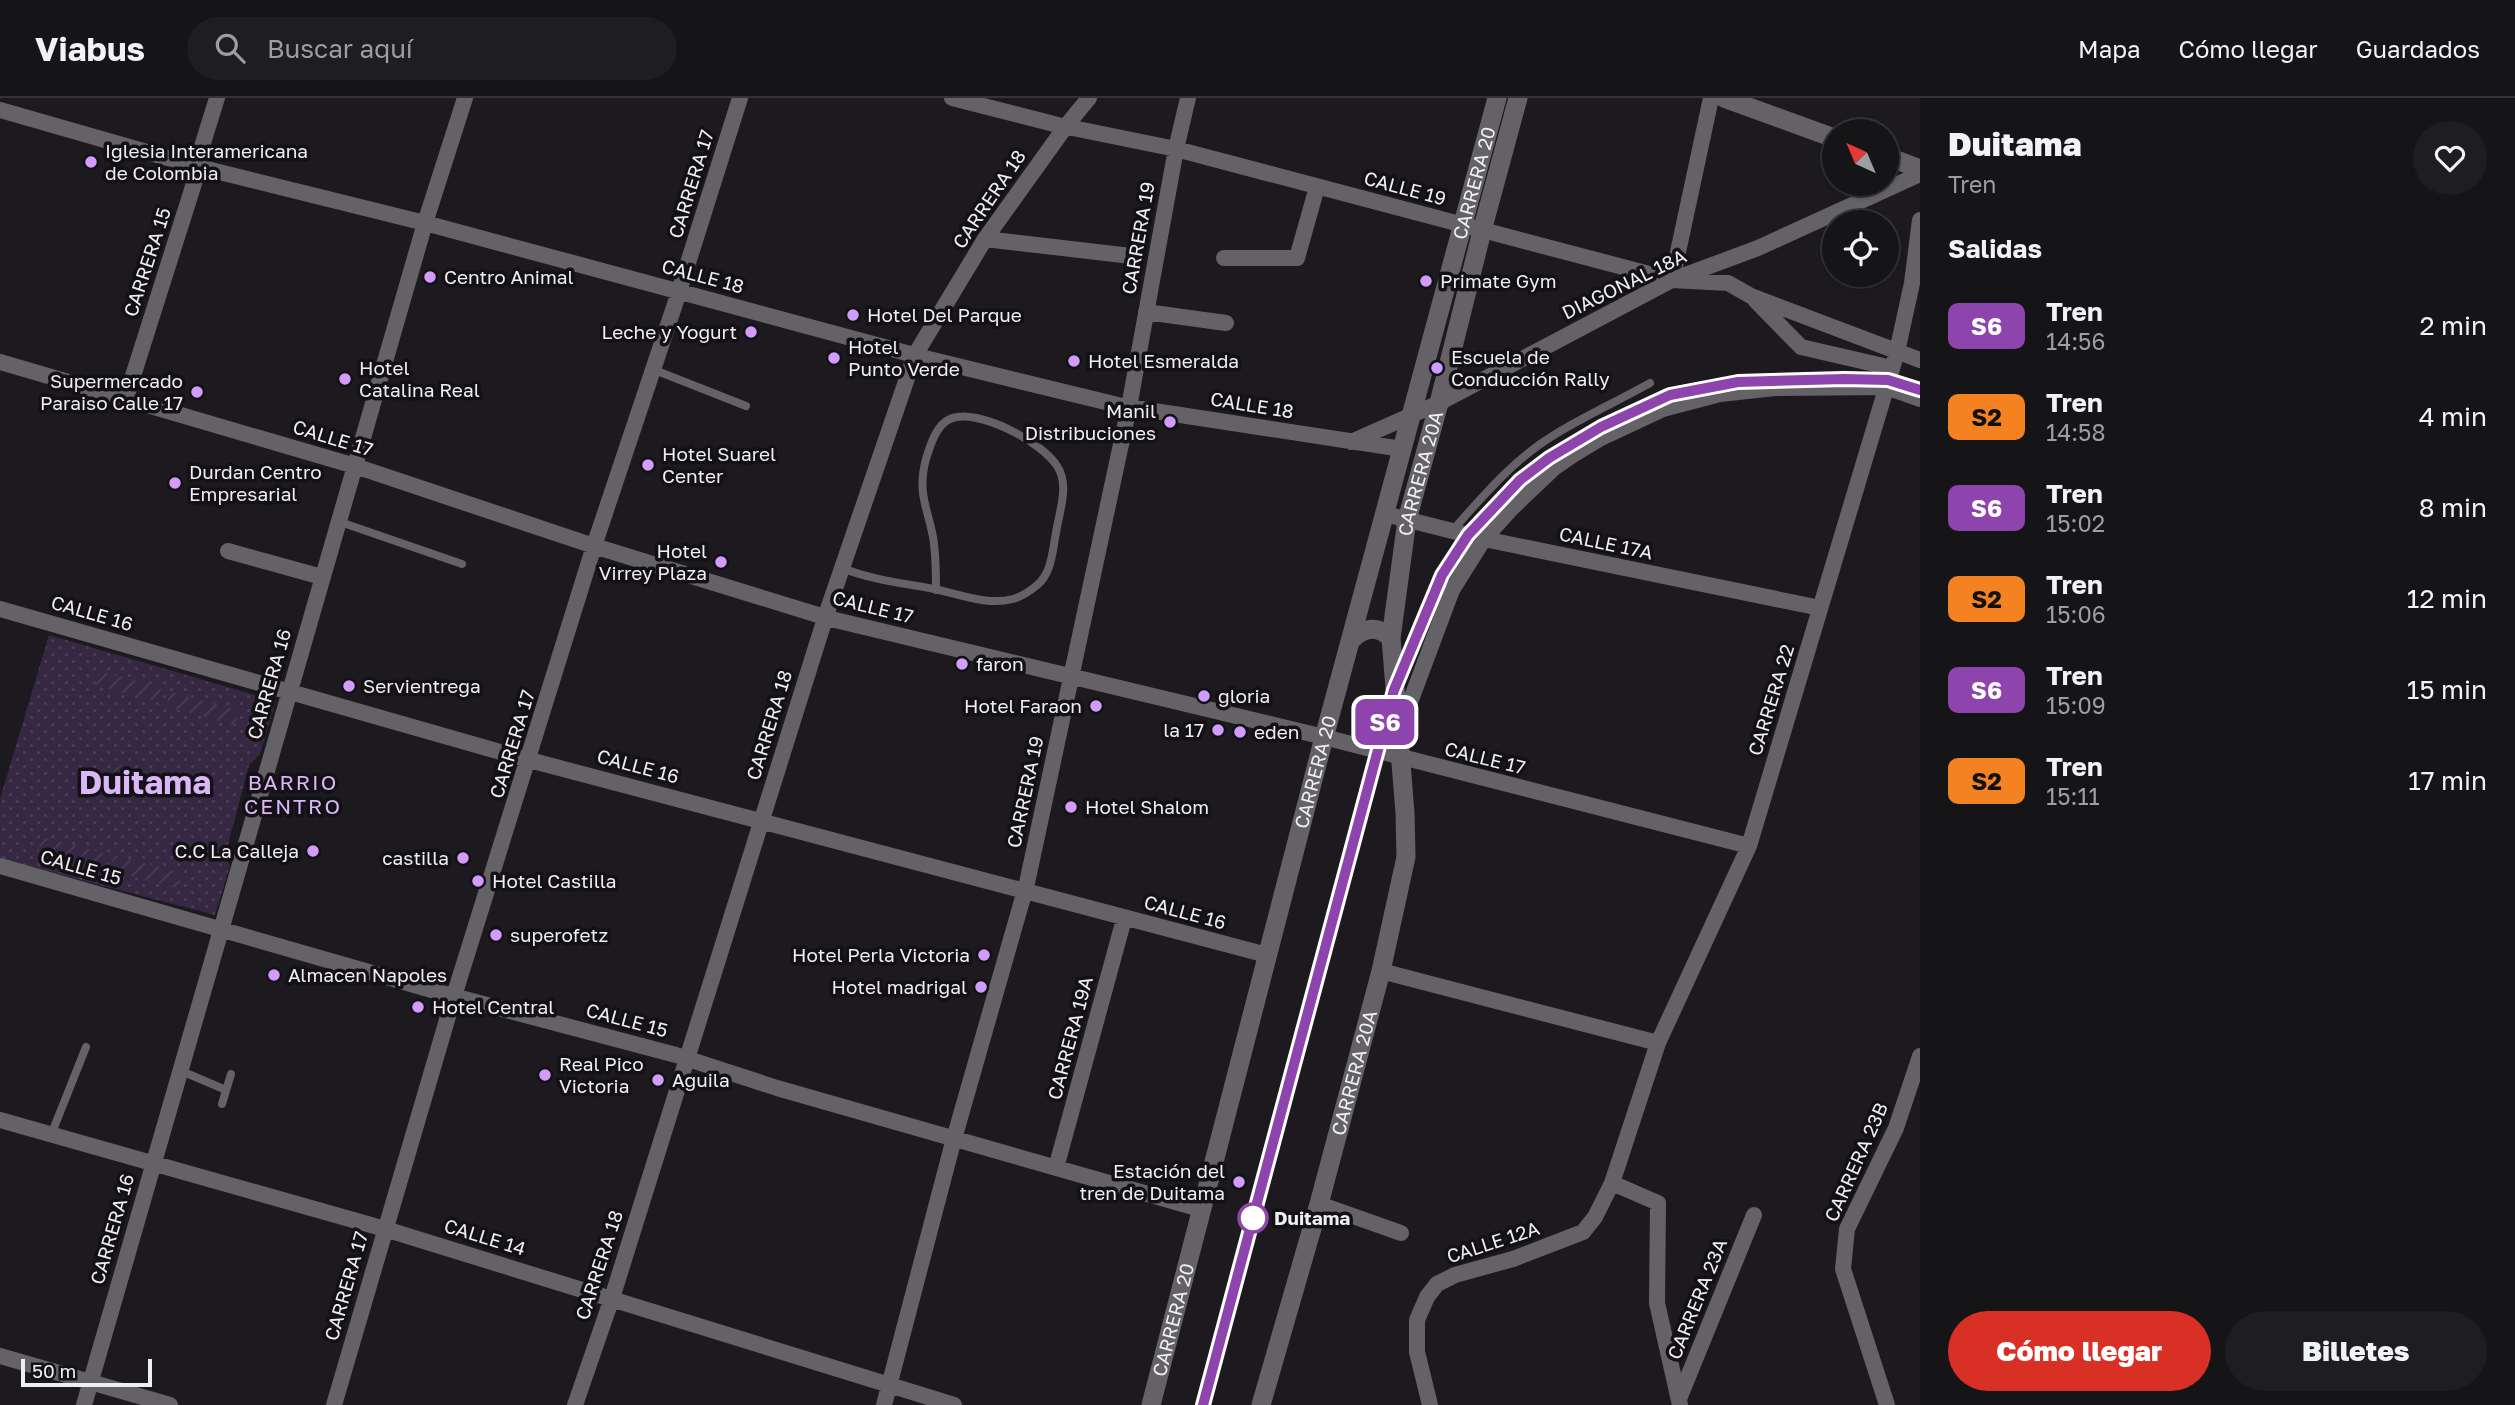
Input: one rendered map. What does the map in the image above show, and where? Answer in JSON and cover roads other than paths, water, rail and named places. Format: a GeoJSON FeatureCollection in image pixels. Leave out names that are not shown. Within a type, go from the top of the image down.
{"type":"FeatureCollection","features":[{"type":"Feature","properties":{"kind":"street","name":"CARRERA 15"},"geometry":{"type":"LineString","coordinates":[[126,398],[199,167],[198,156],[216,98]]}},
{"type":"Feature","properties":{"kind":"street","name":"CARRERA 16"},"geometry":{"type":"LineString","coordinates":[[84,1405],[425,223],[465,98]]}},
{"type":"Feature","properties":{"kind":"street","name":"CARRERA 17"},"geometry":{"type":"LineString","coordinates":[[334,1405],[454,996],[594,546],[740,98]]}},
{"type":"Feature","properties":{"kind":"street","name":"CALLE 19"},"geometry":{"type":"LineString","coordinates":[[952,98],[1175,149],[1672,280],[1727,283],[1895,360],[1920,360]]}},
{"type":"Feature","properties":{"kind":"street","name":"CARRERA 18"},"geometry":{"type":"LineString","coordinates":[[575,1405],[612,1298],[825,617],[915,355],[985,239],[1089,98]]}},
{"type":"Feature","properties":{"kind":"street","name":"CARRERA 19"},"geometry":{"type":"LineString","coordinates":[[884,1405],[954,1139],[1024,892],[1129,407],[1175,149],[1188,98]]}},
{"type":"Feature","properties":{"kind":"street","name":"CARRERA 20"},"geometry":{"type":"LineString","coordinates":[[1151,1405],[1200,1209],[1402,449],[1472,228],[1497,98]]}},
{"type":"Feature","properties":{"kind":"street","name":"CARRERA 20A"},"geometry":{"type":"LineString","coordinates":[[1261,1405],[1319,1204],[1381,971],[1406,858],[1391,638],[1407,520],[1439,403],[1472,228],[1518,98]]}},
{"type":"Feature","properties":{"kind":"street"},"geometry":{"type":"LineString","coordinates":[[1672,280],[1711,98]]}},
{"type":"Feature","properties":{"kind":"street"},"geometry":{"type":"LineString","coordinates":[[1724,98],[1822,134]]}},
{"type":"Feature","properties":{"kind":"street","name":"CALLE 18"},"geometry":{"type":"LineString","coordinates":[[0,110],[199,167],[425,223],[915,355],[1129,407],[1402,449]]}},
{"type":"Feature","properties":{"kind":"street"},"geometry":{"type":"LineString","coordinates":[[1899,162],[1920,171]]}},
{"type":"Feature","properties":{"kind":"street","name":"DIAGONAL 18A"},"geometry":{"type":"LineString","coordinates":[[1351,442],[1439,403],[1672,280],[1758,248],[1920,171]]}},
{"type":"Feature","properties":{"kind":"street"},"geometry":{"type":"LineString","coordinates":[[1224,258],[1297,258],[1317,187]]}},
{"type":"Feature","properties":{"kind":"street","name":"CARRERA 22"},"geometry":{"type":"LineString","coordinates":[[1613,1180],[1658,1043],[1749,846],[1916,284],[1920,220]]}},
{"type":"Feature","properties":{"kind":"street"},"geometry":{"type":"LineString","coordinates":[[985,239],[1131,256]]}},
{"type":"Feature","properties":{"kind":"street"},"geometry":{"type":"LineString","coordinates":[[1751,296],[1801,347],[1895,360]]}},
{"type":"Feature","properties":{"kind":"street"},"geometry":{"type":"LineString","coordinates":[[1146,312],[1226,323]]}},
{"type":"Feature","properties":{"kind":"street","name":"CALLE 17"},"geometry":{"type":"LineString","coordinates":[[0,362],[355,466],[594,546],[825,617],[1325,738],[1749,846]]}},
{"type":"Feature","properties":{"kind":"street","name":"CARRERA 20A"},"geometry":{"type":"LineString","coordinates":[[1398,734],[1452,590],[1484,540],[1512,508],[1554,468],[1601,439],[1663,409],[1720,394],[1775,388],[1886,387],[1920,399]]}},
{"type":"Feature","properties":{"kind":"street","name":"CALLE 17A"},"geometry":{"type":"LineString","coordinates":[[1385,514],[1484,540],[1821,608]]}},
{"type":"Feature","properties":{"kind":"street"},"geometry":{"type":"LineString","coordinates":[[228,551],[322,577]]}},
{"type":"Feature","properties":{"kind":"street","name":"CALLE 16"},"geometry":{"type":"LineString","coordinates":[[0,609],[529,759],[1267,956]]}},
{"type":"Feature","properties":{"kind":"street"},"geometry":{"type":"LineString","coordinates":[[1351,640],[1358,633],[1370,629],[1382,630],[1391,638]]}},
{"type":"Feature","properties":{"kind":"street","name":"CALLE 15"},"geometry":{"type":"LineString","coordinates":[[0,866],[454,996],[686,1058],[777,1088],[1200,1209]]}},
{"type":"Feature","properties":{"kind":"street","name":"CARRERA 19A"},"geometry":{"type":"LineString","coordinates":[[1056,1168],[1124,919]]}},
{"type":"Feature","properties":{"kind":"street"},"geometry":{"type":"LineString","coordinates":[[1381,971],[1658,1043]]}},
{"type":"Feature","properties":{"kind":"street","name":"CARRERA 23B"},"geometry":{"type":"LineString","coordinates":[[1885,1404],[1843,1269],[1847,1228],[1896,1128],[1920,1056]]}},
{"type":"Feature","properties":{"kind":"street","name":"CALLE 14"},"geometry":{"type":"LineString","coordinates":[[0,1121],[385,1228],[954,1405]]}},
{"type":"Feature","properties":{"kind":"street"},"geometry":{"type":"LineString","coordinates":[[1613,1180],[1658,1203],[1657,1303],[1679,1402]]}},
{"type":"Feature","properties":{"kind":"street","name":"CALLE 12A"},"geometry":{"type":"LineString","coordinates":[[1430,1405],[1417,1352],[1417,1320],[1427,1297],[1437,1284],[1455,1275],[1513,1259],[1583,1232],[1595,1217],[1613,1180]]}},
{"type":"Feature","properties":{"kind":"street"},"geometry":{"type":"LineString","coordinates":[[1319,1204],[1401,1233]]}},
{"type":"Feature","properties":{"kind":"street","name":"CARRERA 23A"},"geometry":{"type":"LineString","coordinates":[[1679,1402],[1754,1215]]}},
{"type":"Feature","properties":{"kind":"street"},"geometry":{"type":"LineString","coordinates":[[0,1356],[170,1405]]}},
{"type":"Feature","properties":{"kind":"lane"},"geometry":{"type":"LineString","coordinates":[[652,369],[746,406]]}},
{"type":"Feature","properties":{"kind":"lane"},"geometry":{"type":"LineString","coordinates":[[1452,531],[1485,494],[1553,435],[1650,383]]}},
{"type":"Feature","properties":{"kind":"lane"},"geometry":{"type":"LineString","coordinates":[[842,568],[862,576],[983,601],[1013,599],[1037,586],[1049,570],[1064,486],[1058,467],[1038,446],[995,423],[966,417],[951,419],[942,425],[933,440],[922,486],[932,535],[936,590]]}},
{"type":"Feature","properties":{"kind":"lane"},"geometry":{"type":"LineString","coordinates":[[338,524],[346,524],[462,564]]}},
{"type":"Feature","properties":{"kind":"lane"},"geometry":{"type":"LineString","coordinates":[[51,1135],[86,1047]]}},
{"type":"Feature","properties":{"kind":"lane"},"geometry":{"type":"LineString","coordinates":[[179,1070],[226,1090]]}},
{"type":"Feature","properties":{"kind":"lane"},"geometry":{"type":"LineString","coordinates":[[222,1104],[231,1074]]}},
{"type":"Feature","properties":{"kind":"railway"},"geometry":{"type":"LineString","coordinates":[[1203,1405],[1394,690],[1442,575],[1468,535],[1520,480],[1549,458],[1601,427],[1670,395],[1738,382],[1871,378],[1888,380],[1920,390]]}},
{"type":"Feature","properties":{"kind":"train","name":"S6"},"geometry":{"type":"LineString","coordinates":[[1203,1405],[1394,690],[1442,575],[1468,535],[1520,480],[1549,458],[1601,427],[1670,395],[1738,382],[1844,379],[1888,380],[1920,390]]}},
{"type":"Feature","properties":{"kind":"place","name":"Iglesia Interamericana de Colombia"},"geometry":{"type":"Point","coordinates":[91,162]}},
{"type":"Feature","properties":{"kind":"place","name":"Centro Animal"},"geometry":{"type":"Point","coordinates":[430,277]}},
{"type":"Feature","properties":{"kind":"place","name":"Primate Gym"},"geometry":{"type":"Point","coordinates":[1426,281]}},
{"type":"Feature","properties":{"kind":"place","name":"Hotel Del Parque"},"geometry":{"type":"Point","coordinates":[853,315]}},
{"type":"Feature","properties":{"kind":"place","name":"Leche y Yogurt"},"geometry":{"type":"Point","coordinates":[751,332]}},
{"type":"Feature","properties":{"kind":"place","name":"Hotel Punto Verde"},"geometry":{"type":"Point","coordinates":[834,358]}},
{"type":"Feature","properties":{"kind":"place","name":"Hotel Esmeralda"},"geometry":{"type":"Point","coordinates":[1074,361]}},
{"type":"Feature","properties":{"kind":"place","name":"Escuela de Conducción Rally"},"geometry":{"type":"Point","coordinates":[1437,368]}},
{"type":"Feature","properties":{"kind":"place","name":"Hotel Catalina Real"},"geometry":{"type":"Point","coordinates":[345,379]}},
{"type":"Feature","properties":{"kind":"place","name":"Supermercado Paraiso Calle 17"},"geometry":{"type":"Point","coordinates":[197,392]}},
{"type":"Feature","properties":{"kind":"place","name":"Manil Distribuciones"},"geometry":{"type":"Point","coordinates":[1170,422]}},
{"type":"Feature","properties":{"kind":"place","name":"Hotel Suarel Center"},"geometry":{"type":"Point","coordinates":[648,465]}},
{"type":"Feature","properties":{"kind":"place","name":"Durdan Centro Empresarial"},"geometry":{"type":"Point","coordinates":[175,483]}},
{"type":"Feature","properties":{"kind":"place","name":"Hotel Virrey Plaza"},"geometry":{"type":"Point","coordinates":[721,562]}},
{"type":"Feature","properties":{"kind":"place","name":"faron"},"geometry":{"type":"Point","coordinates":[962,664]}},
{"type":"Feature","properties":{"kind":"place","name":"Servientrega"},"geometry":{"type":"Point","coordinates":[349,686]}},
{"type":"Feature","properties":{"kind":"place","name":"gloria"},"geometry":{"type":"Point","coordinates":[1204,696]}},
{"type":"Feature","properties":{"kind":"place","name":"Hotel Faraon"},"geometry":{"type":"Point","coordinates":[1096,706]}},
{"type":"Feature","properties":{"kind":"place","name":"la 17"},"geometry":{"type":"Point","coordinates":[1218,730]}},
{"type":"Feature","properties":{"kind":"place","name":"eden"},"geometry":{"type":"Point","coordinates":[1240,732]}},
{"type":"Feature","properties":{"kind":"place","name":"Hotel Shalom"},"geometry":{"type":"Point","coordinates":[1071,807]}},
{"type":"Feature","properties":{"kind":"place","name":"C.C La Calleja"},"geometry":{"type":"Point","coordinates":[313,851]}},
{"type":"Feature","properties":{"kind":"place","name":"castilla"},"geometry":{"type":"Point","coordinates":[463,858]}},
{"type":"Feature","properties":{"kind":"place","name":"Hotel Castilla"},"geometry":{"type":"Point","coordinates":[478,881]}},
{"type":"Feature","properties":{"kind":"place","name":"superofetz"},"geometry":{"type":"Point","coordinates":[496,935]}},
{"type":"Feature","properties":{"kind":"place","name":"Hotel Perla Victoria"},"geometry":{"type":"Point","coordinates":[984,955]}},
{"type":"Feature","properties":{"kind":"place","name":"Almacen Napoles"},"geometry":{"type":"Point","coordinates":[274,975]}},
{"type":"Feature","properties":{"kind":"place","name":"Hotel madrigal"},"geometry":{"type":"Point","coordinates":[981,987]}},
{"type":"Feature","properties":{"kind":"place","name":"Hotel Central"},"geometry":{"type":"Point","coordinates":[418,1007]}},
{"type":"Feature","properties":{"kind":"place","name":"Real Pico Victoria"},"geometry":{"type":"Point","coordinates":[545,1075]}},
{"type":"Feature","properties":{"kind":"place","name":"Aguila"},"geometry":{"type":"Point","coordinates":[658,1080]}},
{"type":"Feature","properties":{"kind":"place","name":"Estación del tren de Duitama"},"geometry":{"type":"Point","coordinates":[1239,1182]}},
{"type":"Feature","properties":{"kind":"place","name":"Duitama"},"geometry":{"type":"Point","coordinates":[1253,1218]}},
{"type":"Feature","properties":{"kind":"district","name":"Duitama"},"geometry":{"type":"Point","coordinates":[145,782]}},
{"type":"Feature","properties":{"kind":"district","name":"BARRIO CENTRO"},"geometry":{"type":"Point","coordinates":[293,795]}}]}
